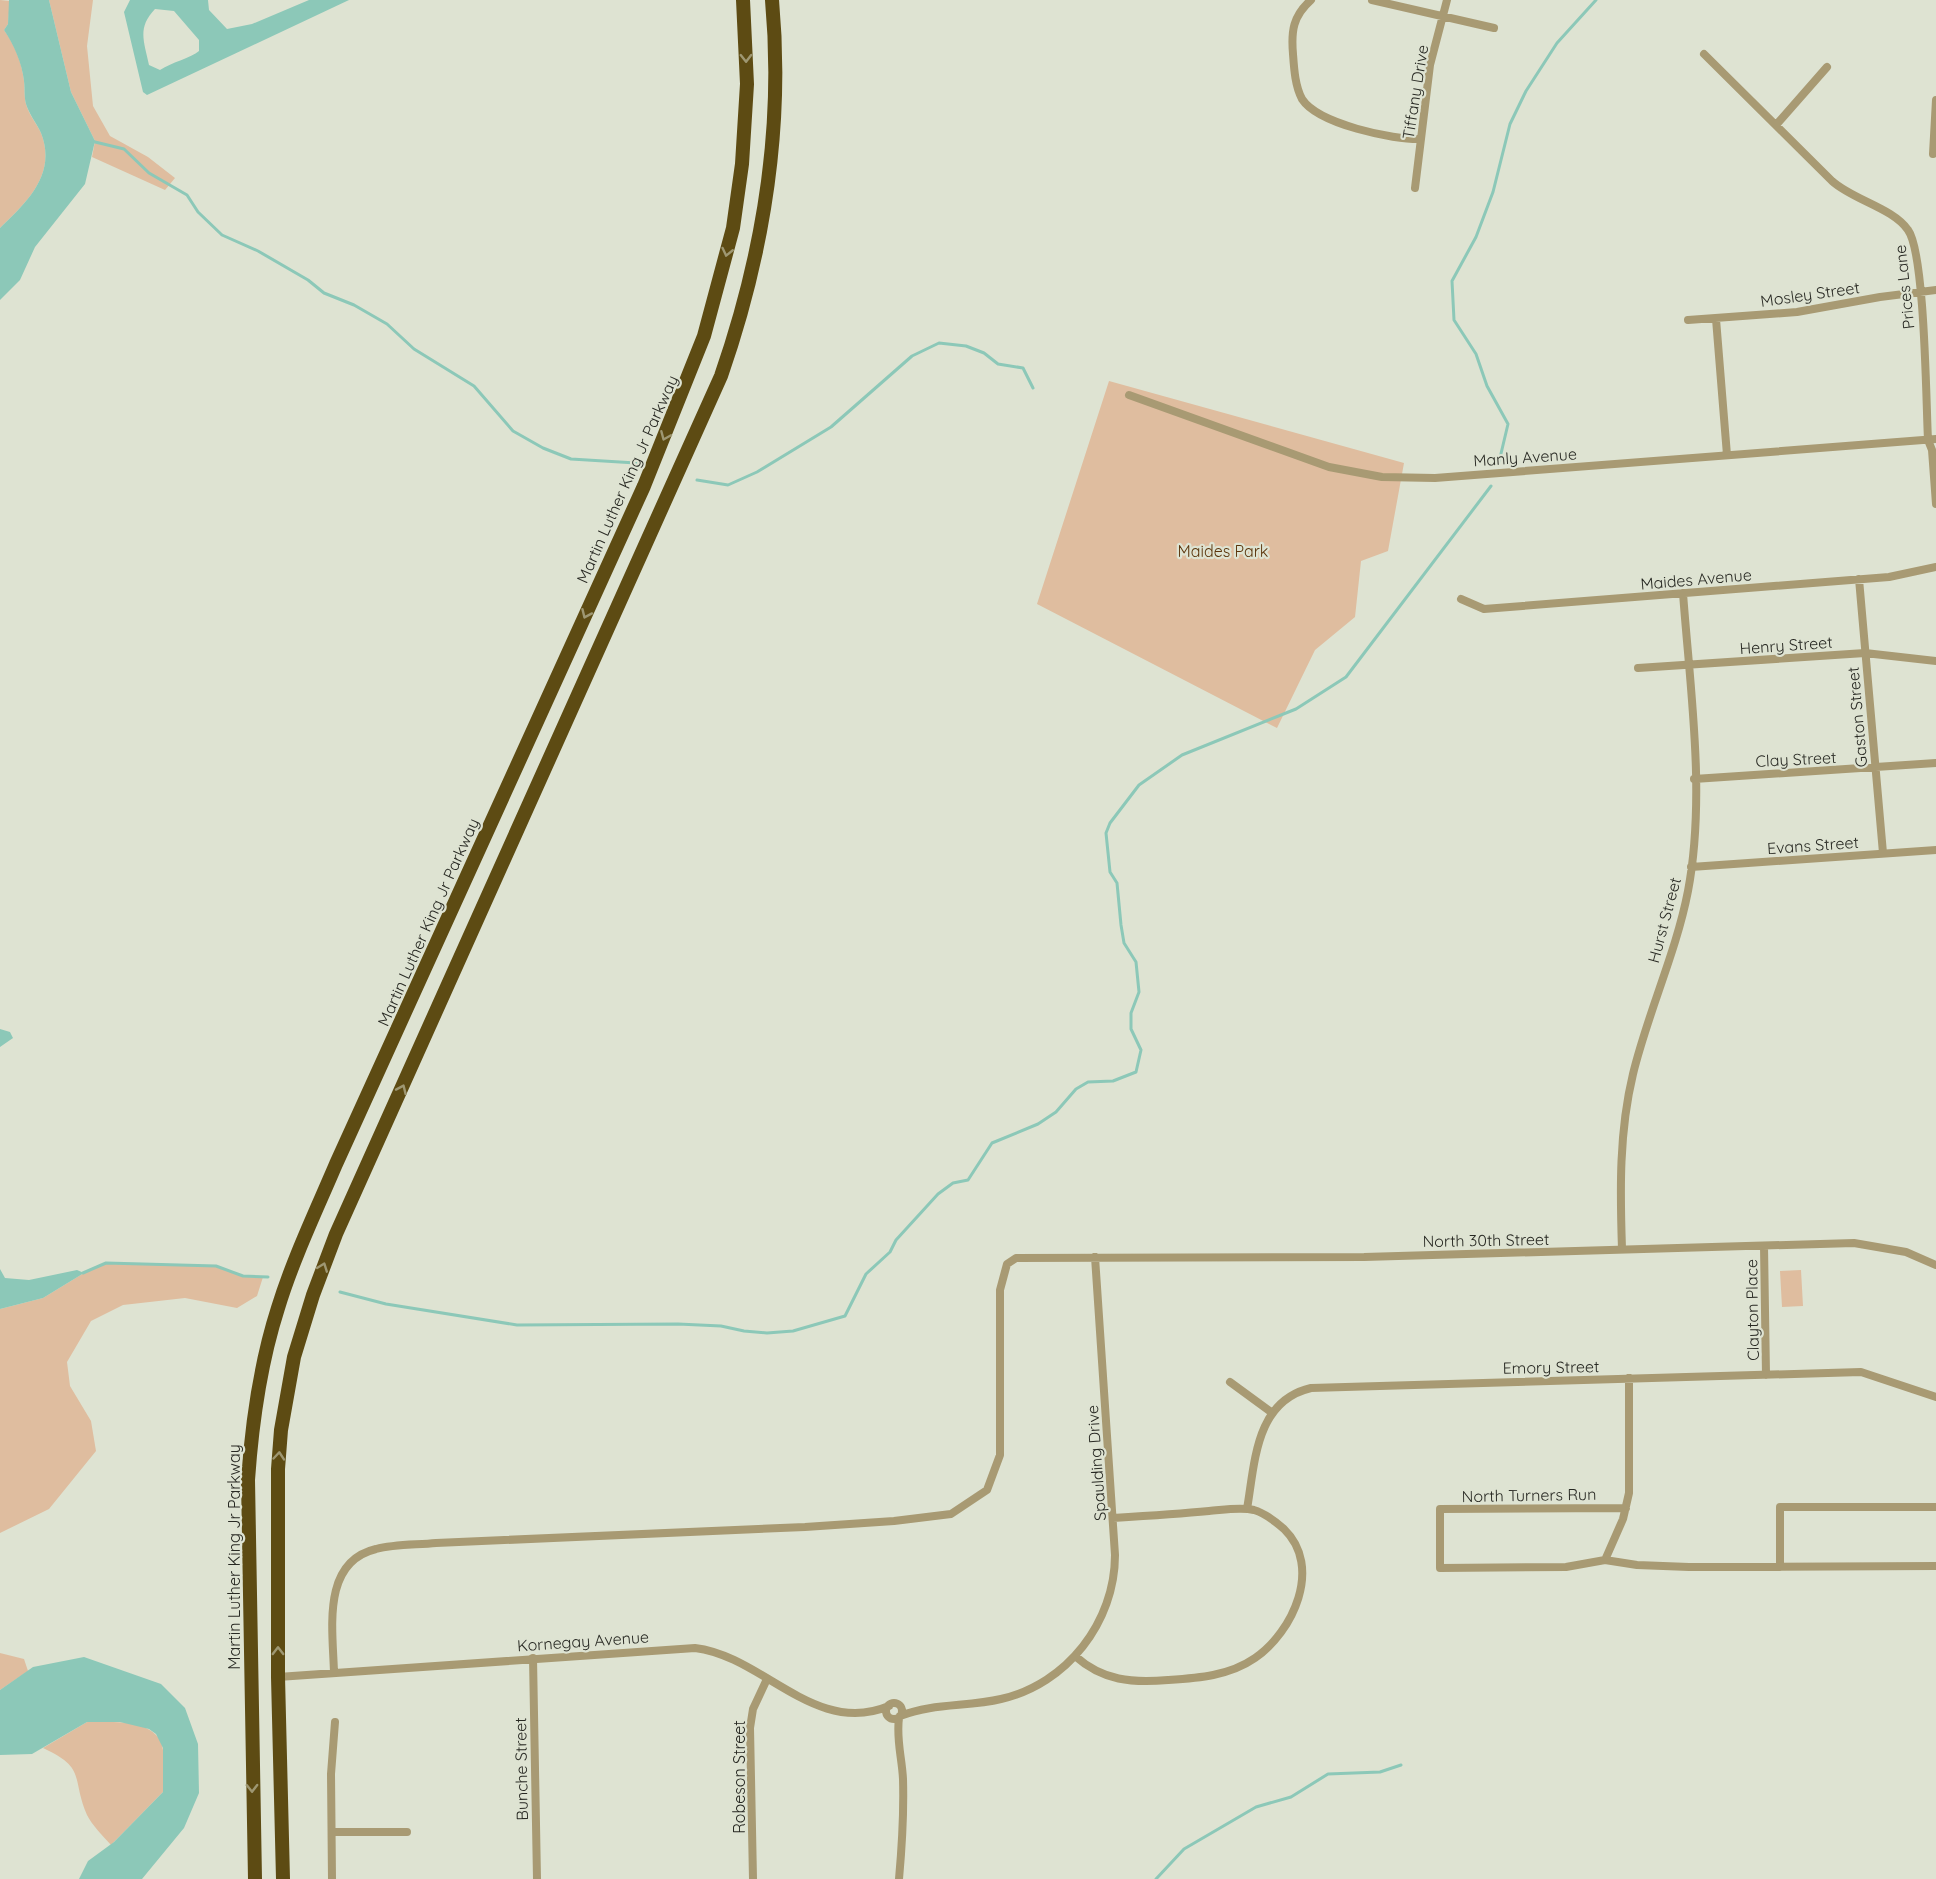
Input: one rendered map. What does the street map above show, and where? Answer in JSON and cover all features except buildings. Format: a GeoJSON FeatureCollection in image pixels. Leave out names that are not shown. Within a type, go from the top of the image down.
{"type":"FeatureCollection","features":[{"type":"Feature","properties":{"kind":"highway","name":"Martin Luther King Jr Parkway"},"geometry":{"type":"LineString","coordinates":[[255,1879],[248,1480],[254,1417],[273,1325],[297,1258],[336,1164],[639,497],[693,369],[715,303],[738,194],[747,84],[743,0]]}},
{"type":"Feature","properties":{"kind":"highway"},"geometry":{"type":"LineString","coordinates":[[283,1879],[278,1677],[278,1469],[287,1394],[302,1327],[336,1234],[721,376],[750,286],[768,189],[775,103],[772,0]]}},
{"type":"Feature","properties":{"kind":"street"},"geometry":{"type":"LineString","coordinates":[[1311,0],[1297,13],[1292,39],[1297,83],[1306,104],[1322,116],[1378,135],[1397,139],[1421,139]]}},
{"type":"Feature","properties":{"kind":"street"},"geometry":{"type":"LineString","coordinates":[[1372,0],[1494,28]]}},
{"type":"Feature","properties":{"kind":"street","name":"Tiffany Drive"},"geometry":{"type":"LineString","coordinates":[[1415,188],[1430,65],[1447,0]]}},
{"type":"Feature","properties":{"kind":"street","name":"Prices Lane"},"geometry":{"type":"LineString","coordinates":[[1704,54],[1842,190],[1889,214],[1908,229],[1916,249],[1936,504]]}},
{"type":"Feature","properties":{"kind":"street"},"geometry":{"type":"LineString","coordinates":[[1776,125],[1827,67]]}},
{"type":"Feature","properties":{"kind":"street"},"geometry":{"type":"LineString","coordinates":[[1933,154],[1936,100]]}},
{"type":"Feature","properties":{"kind":"street","name":"Mosley Street"},"geometry":{"type":"LineString","coordinates":[[1688,320],[1797,312],[1936,290]]}},
{"type":"Feature","properties":{"kind":"street"},"geometry":{"type":"LineString","coordinates":[[1716,319],[1727,455]]}},
{"type":"Feature","properties":{"kind":"street","name":"Manly Avenue"},"geometry":{"type":"LineString","coordinates":[[1129,395],[1329,467],[1382,477],[1435,478],[1932,439]]}},
{"type":"Feature","properties":{"kind":"street","name":"Maides Avenue"},"geometry":{"type":"LineString","coordinates":[[1461,599],[1484,609],[1907,575],[1936,567]]}},
{"type":"Feature","properties":{"kind":"street","name":"Gaston Street"},"geometry":{"type":"LineString","coordinates":[[1859,579],[1883,853]]}},
{"type":"Feature","properties":{"kind":"street","name":"Hurst Street"},"geometry":{"type":"LineString","coordinates":[[1622,1249],[1620,1173],[1626,1107],[1642,1040],[1684,909],[1695,831],[1683,593]]}},
{"type":"Feature","properties":{"kind":"street","name":"Henry Street"},"geometry":{"type":"LineString","coordinates":[[1638,668],[1865,653],[1936,661]]}},
{"type":"Feature","properties":{"kind":"street","name":"Clay Street"},"geometry":{"type":"LineString","coordinates":[[1694,779],[1936,763]]}},
{"type":"Feature","properties":{"kind":"street","name":"Evans Street"},"geometry":{"type":"LineString","coordinates":[[1691,867],[1936,850]]}},
{"type":"Feature","properties":{"kind":"street","name":"North 30th Street"},"geometry":{"type":"LineString","coordinates":[[334,1673],[332,1609],[339,1576],[357,1557],[375,1549],[436,1543],[816,1526],[894,1521],[951,1514],[987,1490],[1000,1455],[1000,1290],[1007,1264],[1016,1258],[1365,1257],[1867,1244],[1906,1252],[1936,1265]]}},
{"type":"Feature","properties":{"kind":"street","name":"Clayton Place"},"geometry":{"type":"LineString","coordinates":[[1764,1245],[1766,1375]]}},
{"type":"Feature","properties":{"kind":"street","name":"Spaulding Drive"},"geometry":{"type":"LineString","coordinates":[[1075,1656],[1094,1630],[1111,1591],[1115,1568],[1095,1257]]}},
{"type":"Feature","properties":{"kind":"street","name":"Emory Street"},"geometry":{"type":"LineString","coordinates":[[1247,1509],[1259,1440],[1271,1412],[1287,1397],[1302,1390],[1321,1386],[1866,1373],[1936,1397]]}},
{"type":"Feature","properties":{"kind":"street"},"geometry":{"type":"LineString","coordinates":[[1629,1378],[1630,1476],[1626,1508],[1605,1560],[1671,1567],[1936,1566]]}},
{"type":"Feature","properties":{"kind":"street"},"geometry":{"type":"LineString","coordinates":[[1230,1382],[1271,1412]]}},
{"type":"Feature","properties":{"kind":"street"},"geometry":{"type":"LineString","coordinates":[[1779,1567],[1780,1507],[1936,1507]]}},
{"type":"Feature","properties":{"kind":"street","name":"North Turners Run"},"geometry":{"type":"LineString","coordinates":[[1605,1560],[1566,1567],[1440,1568],[1440,1509],[1626,1508]]}},
{"type":"Feature","properties":{"kind":"street"},"geometry":{"type":"LineString","coordinates":[[888,1716],[899,1717],[916,1710],[1000,1699],[1021,1693],[1049,1679],[1075,1656],[1098,1674],[1134,1682],[1226,1673],[1264,1652],[1284,1629],[1296,1606],[1302,1587],[1301,1560],[1294,1540],[1280,1525],[1262,1513],[1247,1509],[1113,1518]]}},
{"type":"Feature","properties":{"kind":"street","name":"Kornegay Avenue"},"geometry":{"type":"LineString","coordinates":[[278,1677],[695,1648],[733,1658],[767,1679],[822,1707],[851,1713],[876,1711],[889,1706]]}},
{"type":"Feature","properties":{"kind":"street","name":"Bunche Street"},"geometry":{"type":"LineString","coordinates":[[533,1658],[537,1879]]}},
{"type":"Feature","properties":{"kind":"street","name":"Robeson Street"},"geometry":{"type":"LineString","coordinates":[[753,1879],[750,1728],[753,1709],[767,1679]]}},
{"type":"Feature","properties":{"kind":"street"},"geometry":{"type":"LineString","coordinates":[[897,1731],[888,1716],[889,1706],[894,1703],[916,1710]]}},
{"type":"Feature","properties":{"kind":"street"},"geometry":{"type":"LineString","coordinates":[[899,1705],[902,1712],[897,1731],[903,1777],[903,1830],[899,1879]]}},
{"type":"Feature","properties":{"kind":"street","name":"Kornegay Avenue"},"geometry":{"type":"LineString","coordinates":[[876,1711],[888,1716]]}},
{"type":"Feature","properties":{"kind":"street"},"geometry":{"type":"LineString","coordinates":[[332,1879],[330,1774],[335,1722]]}},
{"type":"Feature","properties":{"kind":"street"},"geometry":{"type":"LineString","coordinates":[[332,1833],[406,1832]]}},
{"type":"Feature","properties":{"kind":"green space"},"geometry":{"type":"Polygon","coordinates":[[[0,0],[10,1],[8,24],[4,30],[20,61],[26,104],[41,133],[45,148],[45,161],[37,186],[0,228],[0,0]]]}},
{"type":"Feature","properties":{"kind":"green space"},"geometry":{"type":"Polygon","coordinates":[[[49,0],[93,0],[87,46],[93,106],[110,136],[148,157],[175,178],[165,190],[92,157],[95,141],[71,92],[49,0]]]}},
{"type":"Feature","properties":{"kind":"green space","name":"Maides Park"},"geometry":{"type":"Polygon","coordinates":[[[1109,381],[1404,463],[1388,551],[1361,561],[1355,617],[1315,650],[1277,728],[1037,604],[1109,381]]]}},
{"type":"Feature","properties":{"kind":"green space"},"geometry":{"type":"Polygon","coordinates":[[[106,1263],[216,1266],[243,1276],[263,1277],[257,1296],[237,1308],[185,1298],[123,1305],[91,1321],[67,1362],[70,1386],[91,1421],[96,1451],[49,1509],[0,1533],[0,1309],[43,1298],[84,1273],[106,1263]]]}},
{"type":"Feature","properties":{"kind":"green space"},"geometry":{"type":"Polygon","coordinates":[[[1801,1270],[1803,1306],[1782,1307],[1780,1271],[1801,1270]]]}},
{"type":"Feature","properties":{"kind":"green space"},"geometry":{"type":"Polygon","coordinates":[[[0,1653],[24,1659],[28,1671],[0,1690],[0,1653]]]}},
{"type":"Feature","properties":{"kind":"green space"},"geometry":{"type":"Polygon","coordinates":[[[87,1722],[121,1722],[144,1727],[160,1740],[163,1750],[163,1792],[111,1845],[87,1815],[72,1768],[57,1755],[43,1748],[87,1722]]]}},
{"type":"Feature","properties":{"kind":"water"},"geometry":{"type":"Polygon","coordinates":[[[9,0],[49,0],[71,92],[95,141],[85,184],[35,247],[20,280],[0,300],[0,228],[37,186],[45,161],[45,148],[41,133],[26,104],[23,74],[19,61],[4,30],[8,24],[9,0]]]}},
{"type":"Feature","properties":{"kind":"water"},"geometry":{"type":"Polygon","coordinates":[[[130,0],[208,0],[209,10],[227,29],[252,24],[309,0],[349,0],[147,95],[143,92],[124,12],[130,0]],[[155,9],[149,16],[144,29],[143,35],[149,65],[160,70],[199,51],[199,40],[174,11],[155,9]]]}},
{"type":"Feature","properties":{"kind":"water"},"geometry":{"type":"Polygon","coordinates":[[[0,1029],[10,1032],[13,1038],[0,1047],[0,1029]]]}},
{"type":"Feature","properties":{"kind":"water"},"geometry":{"type":"Polygon","coordinates":[[[0,1269],[5,1278],[29,1280],[77,1270],[84,1273],[43,1298],[0,1309],[0,1269]]]}},
{"type":"Feature","properties":{"kind":"water"},"geometry":{"type":"Polygon","coordinates":[[[84,1657],[161,1684],[185,1708],[198,1744],[199,1793],[184,1828],[142,1879],[79,1879],[88,1861],[114,1842],[163,1792],[163,1748],[156,1734],[149,1729],[120,1722],[87,1722],[32,1754],[0,1755],[0,1690],[33,1667],[84,1657]]]}},
{"type":"Feature","properties":{"kind":"waterway"},"geometry":{"type":"LineString","coordinates":[[1499,462],[1508,424],[1487,386],[1476,354],[1454,320],[1452,281],[1476,237],[1493,192],[1510,124],[1526,91],[1557,43],[1596,0]]}},
{"type":"Feature","properties":{"kind":"waterway"},"geometry":{"type":"LineString","coordinates":[[91,141],[124,149],[149,173],[187,195],[198,212],[222,235],[258,251],[308,280],[324,293],[354,305],[387,324],[414,349],[474,386],[513,431],[543,448],[571,459],[636,463]]}},
{"type":"Feature","properties":{"kind":"waterway"},"geometry":{"type":"LineString","coordinates":[[697,480],[728,485],[757,472],[831,427],[912,356],[939,343],[966,346],[984,353],[998,364],[1023,368],[1033,388]]}},
{"type":"Feature","properties":{"kind":"waterway"},"geometry":{"type":"LineString","coordinates":[[340,1292],[386,1304],[517,1325],[678,1324],[721,1326],[767,1333],[793,1331],[845,1316],[866,1274],[890,1252],[896,1240],[938,1194],[953,1183],[968,1180],[992,1143],[1038,1124],[1056,1112],[1076,1089],[1088,1082],[1113,1081],[1136,1072],[1141,1050],[1131,1029],[1131,1013],[1139,992],[1136,962],[1124,943],[1117,883],[1110,872],[1106,833],[1110,823],[1139,785],[1182,755],[1296,709],[1346,677],[1491,486]]}},
{"type":"Feature","properties":{"kind":"waterway"},"geometry":{"type":"LineString","coordinates":[[83,1273],[106,1263],[216,1266],[243,1276],[268,1277]]}},
{"type":"Feature","properties":{"kind":"waterway"},"geometry":{"type":"LineString","coordinates":[[1156,1879],[1184,1849],[1256,1807],[1291,1797],[1328,1774],[1380,1772],[1401,1765]]}}]}
